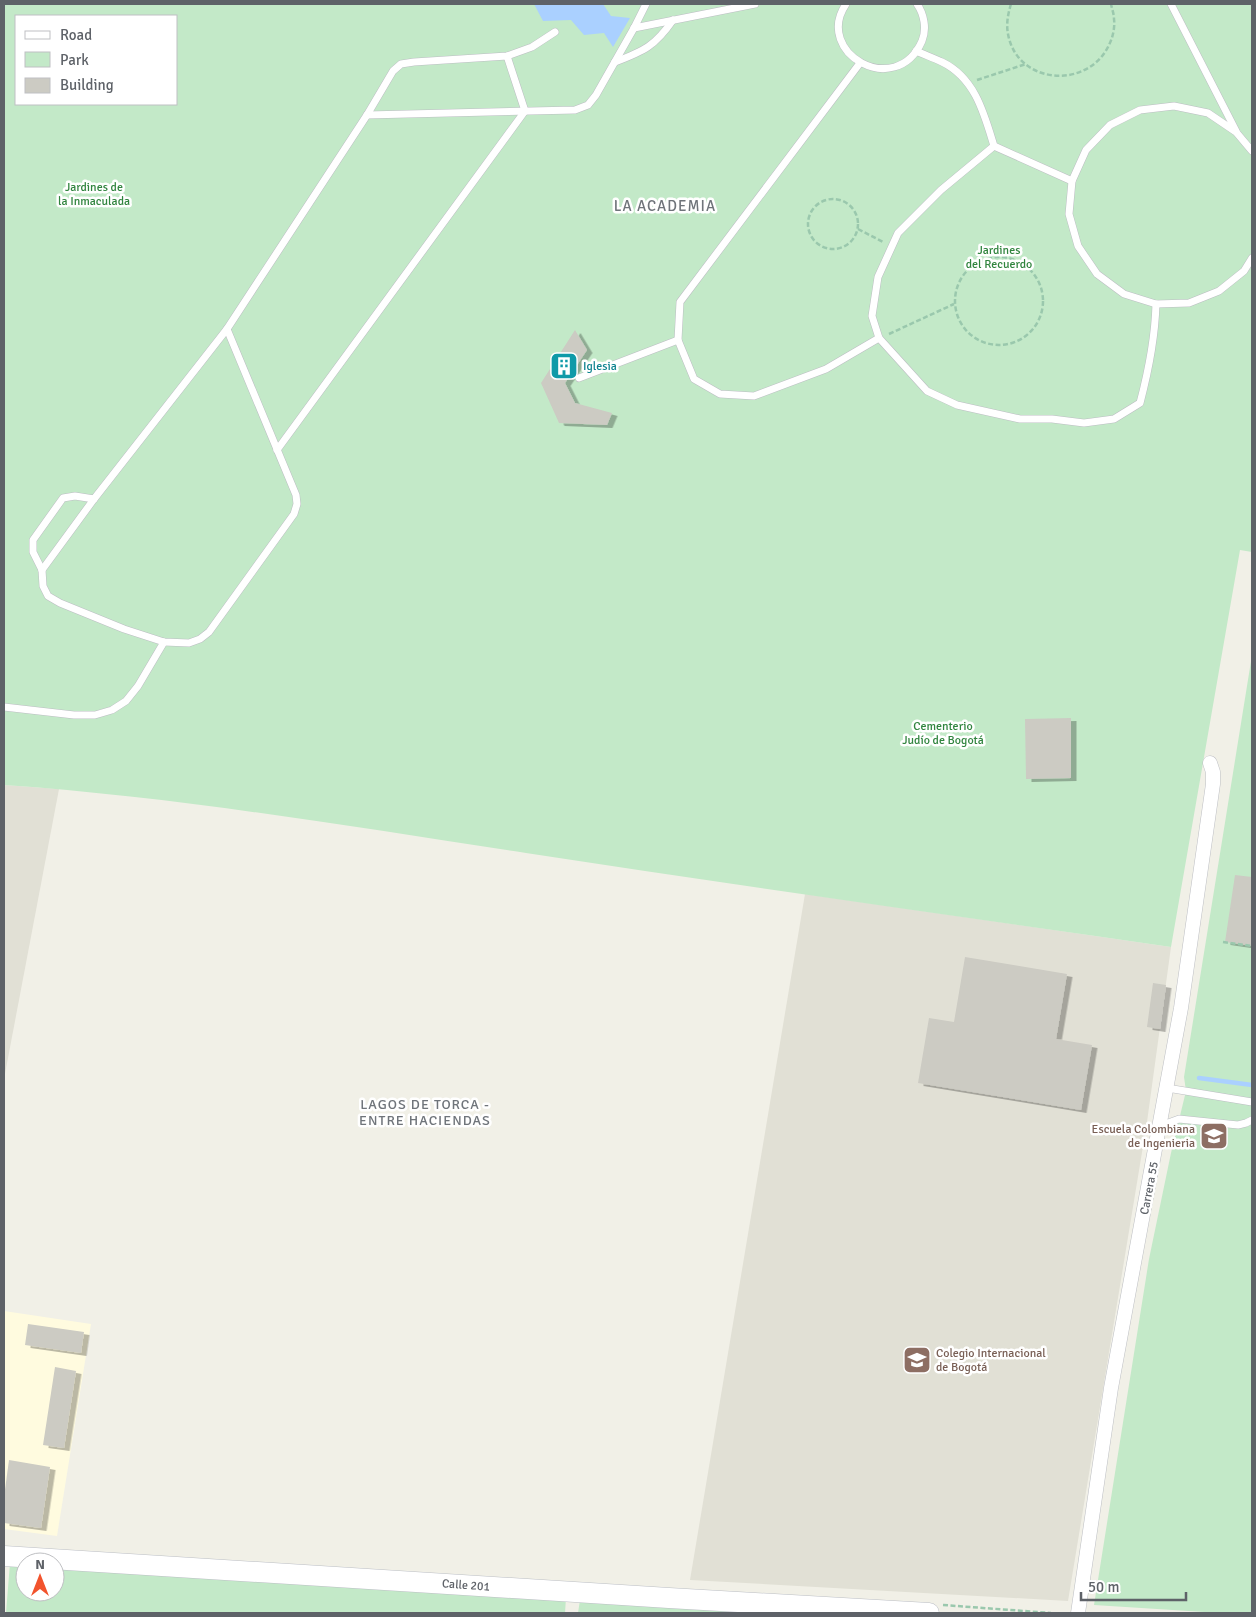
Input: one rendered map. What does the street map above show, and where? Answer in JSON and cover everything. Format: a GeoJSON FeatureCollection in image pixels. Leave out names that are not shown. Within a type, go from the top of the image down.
{"type":"FeatureCollection","features":[{"type":"Feature","properties":{"kind":"main road","name":"Calle 201"},"geometry":{"type":"LineString","coordinates":[[4,1556],[929,1613]]}},
{"type":"Feature","properties":{"kind":"street","name":"Carrera 55"},"geometry":{"type":"LineString","coordinates":[[1078,1613],[1111,1388],[1182,1008],[1213,784],[1214,772],[1210,763]]}},
{"type":"Feature","properties":{"kind":"lane"},"geometry":{"type":"LineString","coordinates":[[367,115],[575,110],[588,105],[615,62],[646,4]]}},
{"type":"Feature","properties":{"kind":"lane"},"geometry":{"type":"LineString","coordinates":[[634,28],[755,4]]}},
{"type":"Feature","properties":{"kind":"lane"},"geometry":{"type":"LineString","coordinates":[[846,4],[840,18],[839,31],[842,44],[850,55],[860,63],[871,68],[884,69],[902,63],[916,51],[923,38],[924,24],[921,9],[917,4]]}},
{"type":"Feature","properties":{"kind":"lane"},"geometry":{"type":"LineString","coordinates":[[1171,4],[1236,132],[1252,151]]}},
{"type":"Feature","properties":{"kind":"lane"},"geometry":{"type":"LineString","coordinates":[[615,62],[644,51],[664,34],[673,20]]}},
{"type":"Feature","properties":{"kind":"lane"},"geometry":{"type":"LineString","coordinates":[[42,570],[94,499],[227,329],[393,72],[401,64],[414,62],[508,56],[532,48],[555,32]]}},
{"type":"Feature","properties":{"kind":"lane"},"geometry":{"type":"LineString","coordinates":[[916,51],[943,62],[969,83],[984,113],[994,146],[1072,180]]}},
{"type":"Feature","properties":{"kind":"lane"},"geometry":{"type":"LineString","coordinates":[[508,56],[525,112]]}},
{"type":"Feature","properties":{"kind":"lane"},"geometry":{"type":"LineString","coordinates":[[860,63],[680,302],[678,340],[694,379],[720,394],[754,396],[826,369],[880,338]]}},
{"type":"Feature","properties":{"kind":"lane"},"geometry":{"type":"LineString","coordinates":[[1236,132],[1208,113],[1174,106],[1140,110],[1110,125],[1086,150],[1072,180],[1069,214],[1078,246],[1097,274],[1124,294],[1156,304],[1189,303],[1219,292],[1244,271],[1252,258]]}},
{"type":"Feature","properties":{"kind":"lane"},"geometry":{"type":"LineString","coordinates":[[277,450],[525,112]]}},
{"type":"Feature","properties":{"kind":"lane"},"geometry":{"type":"LineString","coordinates":[[994,146],[941,190],[898,233],[878,277],[872,316],[880,338],[927,391],[957,405],[1020,419],[1052,419],[1084,423],[1114,419],[1140,403],[1156,334],[1156,304]]}},
{"type":"Feature","properties":{"kind":"lane"},"geometry":{"type":"LineString","coordinates":[[94,499],[75,496],[63,498],[33,540],[33,552],[42,570],[43,586],[48,596],[124,630],[164,642],[189,643],[200,639],[209,632],[294,514],[297,504],[296,495],[227,329]]}},
{"type":"Feature","properties":{"kind":"lane"},"geometry":{"type":"LineString","coordinates":[[579,378],[678,340]]}},
{"type":"Feature","properties":{"kind":"lane"},"geometry":{"type":"LineString","coordinates":[[4,707],[74,715],[95,715],[112,710],[126,701],[138,686],[164,642]]}},
{"type":"Feature","properties":{"kind":"lane"},"geometry":{"type":"LineString","coordinates":[[1167,1088],[1252,1102]]}},
{"type":"Feature","properties":{"kind":"lane"},"geometry":{"type":"LineString","coordinates":[[1160,1126],[1179,1120],[1238,1125],[1252,1120]]}},
{"type":"Feature","properties":{"kind":"path"},"geometry":{"type":"LineString","coordinates":[[1011,4],[1007,17],[1008,34],[1014,51],[1026,64],[1041,73],[1059,77],[1077,74],[1093,66],[1105,53],[1113,37],[1114,19],[1110,4]]}},
{"type":"Feature","properties":{"kind":"path"},"geometry":{"type":"LineString","coordinates":[[969,83],[1026,64]]}},
{"type":"Feature","properties":{"kind":"path"},"geometry":{"type":"LineString","coordinates":[[829,199],[837,199],[851,206],[856,213],[858,229],[855,237],[849,244],[833,250],[816,244],[807,229],[807,221],[814,206],[829,199]]}},
{"type":"Feature","properties":{"kind":"path"},"geometry":{"type":"LineString","coordinates":[[858,229],[892,247]]}},
{"type":"Feature","properties":{"kind":"path"},"geometry":{"type":"LineString","coordinates":[[1000,257],[1014,260],[1027,267],[1037,278],[1042,292],[1043,306],[1039,320],[1031,333],[1019,341],[1005,346],[990,345],[976,340],[965,331],[957,318],[954,304],[955,290],[962,276],[972,266],[985,259],[1000,257]]}},
{"type":"Feature","properties":{"kind":"path"},"geometry":{"type":"LineString","coordinates":[[880,338],[954,304]]}},
{"type":"Feature","properties":{"kind":"path"},"geometry":{"type":"LineString","coordinates":[[1223,942],[1252,946]]}},
{"type":"Feature","properties":{"kind":"shaded area"},"geometry":{"type":"Polygon","coordinates":[[[4,785],[59,789],[4,1079],[4,785]]]}},
{"type":"Feature","properties":{"kind":"shaded area","name":"Colegio Internacional de Bogotá"},"geometry":{"type":"Polygon","coordinates":[[[805,894],[1171,947],[1147,1122],[1068,1601],[690,1580],[805,894]]]}},
{"type":"Feature","properties":{"kind":"shaded area"},"geometry":{"type":"Polygon","coordinates":[[[4,1311],[91,1324],[57,1536],[4,1529],[4,1311]]]}},
{"type":"Feature","properties":{"kind":"green space","name":"Jardines del Recuerdo"},"geometry":{"type":"Polygon","coordinates":[[[4,4],[1252,4],[1252,552],[1240,550],[1171,947],[266,814],[70,790],[4,785],[4,4]]]}},
{"type":"Feature","properties":{"kind":"green space","name":"Escuela Colombiana de Ingenieria"},"geometry":{"type":"Polygon","coordinates":[[[1252,655],[1252,1613],[1220,1613],[1094,1605],[1149,1259],[1186,1091],[1184,1077],[1252,655]]]}},
{"type":"Feature","properties":{"kind":"green space"},"geometry":{"type":"Polygon","coordinates":[[[10,1563],[15,1563],[15,1602],[65,1602],[65,1567],[566,1598],[565,1613],[6,1613],[10,1563]]]}},
{"type":"Feature","properties":{"kind":"green space"},"geometry":{"type":"Polygon","coordinates":[[[580,1600],[817,1613],[578,1613],[580,1600]]]}},
{"type":"Feature","properties":{"kind":"water"},"geometry":{"type":"Polygon","coordinates":[[[534,4],[603,4],[611,16],[630,18],[613,47],[604,33],[584,35],[571,20],[543,21],[534,4]]]}},
{"type":"Feature","properties":{"kind":"building","name":"Iglesia"},"geometry":{"type":"Polygon","coordinates":[[[575,330],[587,350],[565,383],[575,403],[612,413],[607,425],[559,423],[541,383],[575,330]]]}},
{"type":"Feature","properties":{"kind":"building"},"geometry":{"type":"Polygon","coordinates":[[[1071,718],[1071,778],[1026,779],[1025,719],[1071,718]]]}},
{"type":"Feature","properties":{"kind":"building"},"geometry":{"type":"Polygon","coordinates":[[[1235,875],[1252,877],[1252,946],[1225,942],[1235,875]]]}},
{"type":"Feature","properties":{"kind":"building"},"geometry":{"type":"Polygon","coordinates":[[[965,957],[1067,974],[1056,1039],[1092,1045],[1081,1110],[918,1083],[929,1018],[954,1022],[965,957]]]}},
{"type":"Feature","properties":{"kind":"building"},"geometry":{"type":"Polygon","coordinates":[[[1153,983],[1166,985],[1160,1029],[1147,1027],[1153,983]]]}},
{"type":"Feature","properties":{"kind":"building"},"geometry":{"type":"Polygon","coordinates":[[[28,1324],[84,1332],[81,1353],[25,1345],[28,1324]]]}},
{"type":"Feature","properties":{"kind":"building"},"geometry":{"type":"Polygon","coordinates":[[[55,1367],[76,1371],[64,1448],[43,1445],[55,1367]]]}},
{"type":"Feature","properties":{"kind":"building"},"geometry":{"type":"Polygon","coordinates":[[[9,1460],[50,1467],[41,1528],[4,1523],[4,1497],[9,1460]]]}},
{"type":"Feature","properties":{"kind":"waterway"},"geometry":{"type":"LineString","coordinates":[[1199,1078],[1252,1085]]}},
{"type":"Feature","properties":{"kind":"place","name":"Iglesia"},"geometry":{"type":"Point","coordinates":[564,366]}},
{"type":"Feature","properties":{"kind":"place","name":"Escuela Colombiana de Ingenieria"},"geometry":{"type":"Point","coordinates":[1214,1136]}},
{"type":"Feature","properties":{"kind":"place","name":"Colegio Internacional de Bogotá"},"geometry":{"type":"Point","coordinates":[917,1360]}},
{"type":"Feature","properties":{"kind":"district","name":"LA ACADEMIA"},"geometry":{"type":"Point","coordinates":[665,206]}},
{"type":"Feature","properties":{"kind":"district","name":"LAGOS DE TORCA - ENTRE HACIENDAS"},"geometry":{"type":"Point","coordinates":[425,1112]}},
{"type":"Feature","properties":{"kind":"park label","name":"Jardines de la Inmaculada"},"geometry":{"type":"Point","coordinates":[94,194]}},
{"type":"Feature","properties":{"kind":"park label","name":"Cementerio Judío de Bogotá"},"geometry":{"type":"Point","coordinates":[943,733]}}]}
